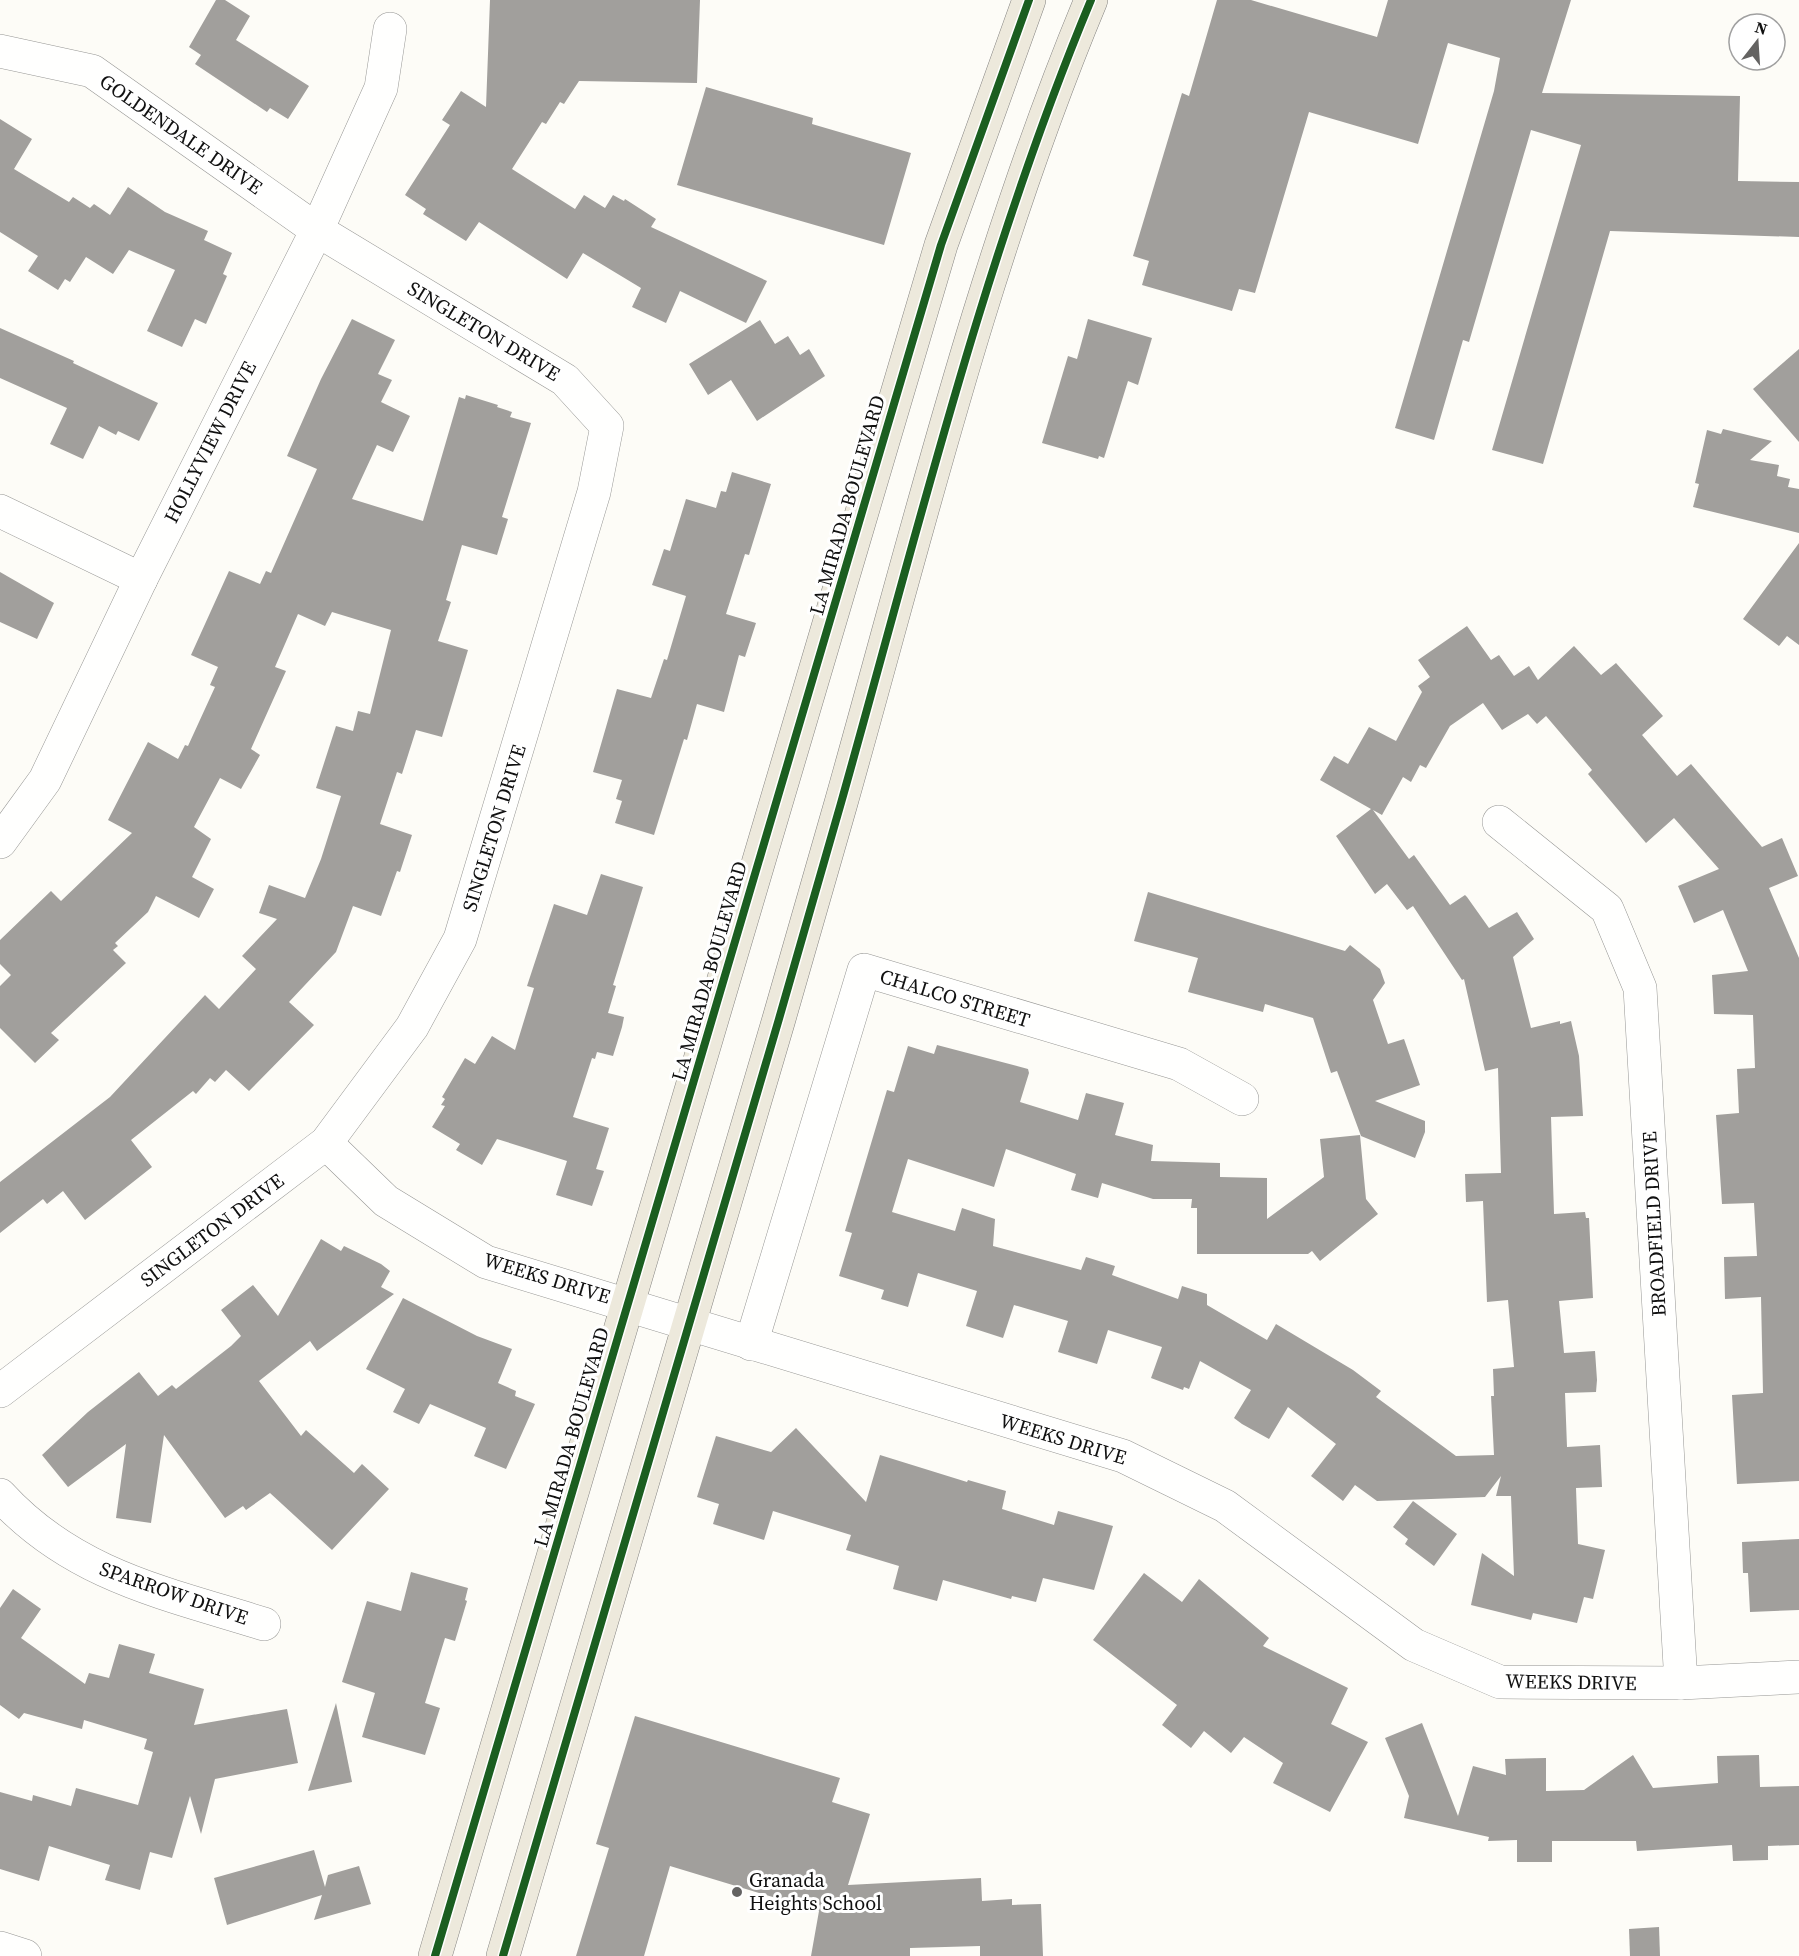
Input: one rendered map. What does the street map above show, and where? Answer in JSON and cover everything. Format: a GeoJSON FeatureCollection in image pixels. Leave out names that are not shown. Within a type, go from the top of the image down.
{"type":"FeatureCollection","features":[{"type":"Feature","properties":{"kind":"main road","name":"LA MIRADA BOULEVARD"},"geometry":{"type":"LineString","coordinates":[[435,1956],[941,245],[1029,0]]}},
{"type":"Feature","properties":{"kind":"main road"},"geometry":{"type":"LineString","coordinates":[[503,1956],[692,1324],[993,265],[1064,64],[1091,0]]}},
{"type":"Feature","properties":{"kind":"street","name":"HOLLYVIEW DRIVE"},"geometry":{"type":"LineString","coordinates":[[0,842],[45,780],[141,579],[317,230],[381,88],[390,29]]}},
{"type":"Feature","properties":{"kind":"street","name":"GOLDENDALE DRIVE"},"geometry":{"type":"LineString","coordinates":[[0,51],[92,71],[317,230]]}},
{"type":"Feature","properties":{"kind":"street","name":"SINGLETON DRIVE"},"geometry":{"type":"LineString","coordinates":[[0,1391],[326,1143],[412,1027],[460,939],[594,492],[607,426],[565,380],[317,230]]}},
{"type":"Feature","properties":{"kind":"street"},"geometry":{"type":"LineString","coordinates":[[0,511],[141,579]]}},
{"type":"Feature","properties":{"kind":"street","name":"BROADFIELD DRIVE"},"geometry":{"type":"LineString","coordinates":[[1499,822],[1607,909],[1640,988],[1681,1683]]}},
{"type":"Feature","properties":{"kind":"street","name":"CHALCO STREET"},"geometry":{"type":"LineString","coordinates":[[751,1344],[864,970],[1179,1064],[1242,1099]]}},
{"type":"Feature","properties":{"kind":"street","name":"WEEKS DRIVE"},"geometry":{"type":"LineString","coordinates":[[326,1143],[387,1201],[486,1262],[628,1303],[751,1344],[1123,1455],[1225,1506],[1414,1645],[1500,1682],[1681,1683],[1799,1677]]}},
{"type":"Feature","properties":{"kind":"street","name":"SPARROW DRIVE"},"geometry":{"type":"LineString","coordinates":[[0,1495],[13,1509],[66,1552],[120,1579],[264,1624]]}},
{"type":"Feature","properties":{"kind":"street"},"geometry":{"type":"LineString","coordinates":[[0,1948],[25,1956]]}},
{"type":"Feature","properties":{"kind":"building"},"geometry":{"type":"Polygon","coordinates":[[[216,0],[225,0],[250,16],[236,40],[309,86],[288,119],[270,108],[267,112],[195,64],[201,55],[189,47],[216,0]]]}},
{"type":"Feature","properties":{"kind":"building"},"geometry":{"type":"Polygon","coordinates":[[[490,0],[700,0],[697,83],[579,81],[564,104],[560,102],[546,124],[542,122],[512,169],[575,209],[584,195],[605,208],[613,195],[624,201],[625,199],[656,219],[651,227],[767,281],[746,323],[680,291],[666,323],[632,307],[641,288],[583,253],[567,279],[479,222],[466,241],[423,214],[426,209],[405,195],[450,125],[442,120],[461,91],[486,107],[490,0]]]}},
{"type":"Feature","properties":{"kind":"building"},"geometry":{"type":"Polygon","coordinates":[[[1217,0],[1251,0],[1377,37],[1388,0],[1571,0],[1542,93],[1740,96],[1738,181],[1799,182],[1799,237],[1610,231],[1543,464],[1492,450],[1581,145],[1531,130],[1469,342],[1463,340],[1434,440],[1395,428],[1494,91],[1500,58],[1448,43],[1418,144],[1309,112],[1255,293],[1239,289],[1232,311],[1142,285],[1149,261],[1133,256],[1182,93],[1189,96],[1217,0]]]}},
{"type":"Feature","properties":{"kind":"building"},"geometry":{"type":"Polygon","coordinates":[[[706,87],[813,118],[812,124],[911,153],[884,245],[677,185],[706,87]]]}},
{"type":"Feature","properties":{"kind":"building"},"geometry":{"type":"Polygon","coordinates":[[[0,119],[32,139],[14,169],[69,202],[73,197],[90,208],[94,204],[110,215],[128,187],[165,212],[208,231],[204,240],[232,253],[223,274],[227,276],[206,324],[195,319],[182,347],[147,331],[175,270],[129,250],[113,274],[86,257],[70,282],[65,279],[58,290],[28,271],[38,256],[0,232],[0,119]]]}},
{"type":"Feature","properties":{"kind":"building"},"geometry":{"type":"Polygon","coordinates":[[[352,319],[395,340],[378,374],[392,380],[381,402],[410,416],[393,452],[377,445],[352,499],[423,521],[459,397],[465,399],[466,395],[498,405],[497,407],[512,412],[510,417],[531,423],[502,517],[508,519],[497,555],[462,545],[446,600],[451,602],[438,641],[468,650],[442,737],[416,730],[402,774],[397,772],[380,824],[412,835],[400,872],[397,871],[381,916],[353,906],[336,952],[289,1002],[314,1025],[249,1091],[226,1070],[215,1082],[210,1078],[196,1094],[193,1091],[131,1140],[152,1167],[85,1220],[63,1191],[47,1204],[43,1199],[0,1233],[0,1182],[110,1097],[205,995],[219,1009],[256,969],[242,956],[277,919],[259,913],[269,885],[305,898],[321,859],[341,796],[316,788],[336,726],[353,731],[358,711],[370,714],[391,630],[332,612],[325,626],[298,614],[275,667],[286,671],[251,749],[260,755],[241,789],[220,778],[194,827],[211,839],[192,877],[214,889],[199,918],[156,896],[148,912],[115,943],[118,946],[113,950],[126,963],[51,1033],[59,1040],[35,1063],[0,1028],[0,986],[11,975],[0,964],[0,940],[51,891],[61,901],[132,833],[108,820],[148,742],[178,759],[185,745],[188,746],[215,687],[210,685],[218,667],[191,655],[229,571],[260,584],[266,571],[271,573],[317,469],[287,456],[321,379],[352,319]]]}},
{"type":"Feature","properties":{"kind":"building"},"geometry":{"type":"Polygon","coordinates":[[[1088,319],[1152,338],[1138,385],[1128,381],[1104,458],[1099,456],[1098,459],[1042,443],[1068,356],[1077,359],[1088,319]]]}},
{"type":"Feature","properties":{"kind":"building"},"geometry":{"type":"Polygon","coordinates":[[[760,320],[775,344],[788,336],[800,355],[809,349],[825,376],[757,421],[731,380],[708,395],[689,364],[760,320]]]}},
{"type":"Feature","properties":{"kind":"building"},"geometry":{"type":"Polygon","coordinates":[[[0,328],[74,361],[73,363],[158,403],[139,441],[118,431],[116,435],[99,426],[83,459],[50,444],[67,408],[0,378],[0,328]]]}},
{"type":"Feature","properties":{"kind":"building"},"geometry":{"type":"Polygon","coordinates":[[[1799,349],[1799,442],[1753,389],[1799,349]]]}},
{"type":"Feature","properties":{"kind":"building"},"geometry":{"type":"Polygon","coordinates":[[[1723,429],[1772,441],[1750,460],[1779,465],[1777,476],[1790,479],[1788,487],[1799,489],[1799,533],[1693,507],[1699,484],[1695,483],[1707,430],[1721,434],[1723,429]]]}},
{"type":"Feature","properties":{"kind":"building"},"geometry":{"type":"Polygon","coordinates":[[[732,472],[771,484],[749,555],[745,554],[726,614],[756,623],[745,657],[739,655],[724,712],[697,704],[654,835],[615,823],[622,801],[616,799],[622,780],[593,772],[617,689],[651,698],[664,659],[667,660],[686,596],[652,585],[664,549],[670,551],[686,499],[716,508],[721,491],[726,492],[732,472]]]}},
{"type":"Feature","properties":{"kind":"building"},"geometry":{"type":"Polygon","coordinates":[[[1799,543],[1799,645],[1787,636],[1779,646],[1743,619],[1799,543]]]}},
{"type":"Feature","properties":{"kind":"building"},"geometry":{"type":"Polygon","coordinates":[[[0,572],[54,603],[37,639],[0,622],[0,572]]]}},
{"type":"Feature","properties":{"kind":"building"},"geometry":{"type":"Polygon","coordinates":[[[1467,626],[1491,660],[1499,655],[1514,676],[1529,666],[1538,680],[1574,646],[1601,675],[1616,663],[1663,716],[1642,735],[1677,776],[1691,764],[1762,847],[1782,838],[1798,876],[1769,888],[1799,958],[1799,1481],[1737,1484],[1732,1395],[1763,1393],[1761,1297],[1725,1299],[1724,1257],[1757,1256],[1754,1203],[1722,1204],[1716,1115],[1739,1113],[1737,1069],[1755,1068],[1753,1015],[1714,1014],[1712,975],[1748,971],[1723,910],[1694,923],[1678,886],[1719,869],[1674,818],[1646,843],[1588,774],[1592,770],[1546,716],[1537,724],[1528,714],[1502,730],[1483,703],[1450,726],[1426,768],[1420,765],[1411,782],[1403,777],[1382,815],[1373,810],[1409,859],[1414,855],[1450,905],[1465,895],[1489,928],[1517,912],[1534,939],[1513,957],[1531,1028],[1560,1021],[1560,1024],[1571,1021],[1579,1056],[1583,1116],[1551,1117],[1554,1214],[1585,1212],[1586,1218],[1589,1218],[1593,1298],[1559,1301],[1564,1353],[1595,1351],[1597,1380],[1596,1392],[1565,1393],[1567,1447],[1600,1445],[1602,1487],[1576,1488],[1578,1544],[1605,1550],[1593,1599],[1584,1597],[1577,1623],[1533,1613],[1531,1620],[1471,1605],[1482,1553],[1514,1576],[1511,1496],[1496,1496],[1501,1476],[1485,1497],[1377,1501],[1355,1485],[1343,1501],[1311,1476],[1336,1444],[1288,1407],[1269,1439],[1242,1424],[1234,1418],[1251,1390],[1200,1361],[1189,1389],[1184,1387],[1183,1390],[1151,1378],[1162,1347],[1108,1330],[1097,1364],[1058,1352],[1068,1321],[1014,1305],[1003,1338],[966,1326],[977,1291],[918,1273],[908,1307],[881,1299],[884,1290],[839,1276],[852,1233],[845,1231],[887,1090],[894,1092],[908,1046],[934,1054],[937,1045],[1028,1069],[1029,1073],[1020,1102],[1078,1120],[1086,1093],[1124,1103],[1115,1135],[1153,1145],[1151,1161],[1220,1163],[1220,1177],[1267,1178],[1267,1219],[1324,1177],[1320,1139],[1360,1135],[1366,1199],[1378,1214],[1320,1261],[1312,1251],[1308,1254],[1197,1254],[1197,1208],[1191,1208],[1192,1199],[1153,1199],[1102,1183],[1098,1198],[1071,1190],[1076,1174],[1006,1149],[994,1187],[908,1159],[892,1212],[955,1231],[962,1208],[995,1219],[993,1246],[1081,1270],[1086,1257],[1115,1266],[1112,1275],[1178,1299],[1182,1286],[1207,1294],[1207,1305],[1267,1340],[1276,1324],[1353,1370],[1381,1391],[1376,1397],[1456,1456],[1494,1455],[1491,1396],[1494,1396],[1493,1369],[1514,1367],[1508,1300],[1487,1302],[1483,1201],[1466,1202],[1465,1174],[1501,1173],[1498,1068],[1485,1071],[1464,979],[1462,980],[1413,906],[1407,910],[1387,884],[1375,894],[1336,836],[1371,809],[1320,780],[1334,756],[1348,764],[1369,727],[1396,741],[1422,692],[1418,686],[1430,677],[1418,660],[1467,626]]]}},
{"type":"Feature","properties":{"kind":"building"},"geometry":{"type":"Polygon","coordinates":[[[601,874],[643,887],[613,985],[616,986],[608,1013],[624,1017],[622,1027],[613,1056],[597,1052],[595,1059],[592,1058],[573,1117],[609,1128],[596,1169],[604,1171],[592,1206],[556,1195],[567,1161],[497,1139],[482,1165],[456,1150],[460,1144],[432,1127],[445,1106],[441,1105],[445,1099],[442,1097],[465,1058],[475,1064],[492,1036],[515,1050],[534,988],[527,986],[554,904],[587,915],[601,874]]]}},
{"type":"Feature","properties":{"kind":"building"},"geometry":{"type":"Polygon","coordinates":[[[1148,892],[1345,951],[1350,945],[1380,969],[1385,983],[1373,1000],[1388,1044],[1404,1039],[1420,1085],[1375,1101],[1425,1121],[1425,1132],[1415,1158],[1361,1136],[1337,1071],[1331,1073],[1313,1018],[1265,1004],[1263,1012],[1188,992],[1198,958],[1134,941],[1148,892]]]}},
{"type":"Feature","properties":{"kind":"building"},"geometry":{"type":"Polygon","coordinates":[[[321,1239],[341,1251],[344,1246],[381,1264],[390,1271],[381,1287],[394,1294],[317,1351],[310,1341],[259,1381],[301,1436],[306,1430],[354,1473],[362,1464],[389,1489],[332,1550],[270,1493],[246,1510],[243,1506],[225,1518],[164,1435],[151,1523],[116,1518],[126,1444],[68,1487],[42,1455],[88,1412],[139,1372],[158,1396],[172,1385],[176,1389],[231,1346],[241,1336],[221,1310],[253,1285],[278,1316],[321,1239]]]}},
{"type":"Feature","properties":{"kind":"building"},"geometry":{"type":"Polygon","coordinates":[[[403,1298],[477,1336],[512,1349],[498,1383],[516,1391],[515,1396],[535,1404],[506,1469],[474,1456],[486,1428],[430,1404],[419,1424],[393,1412],[405,1389],[366,1369],[403,1298]]]}},
{"type":"Feature","properties":{"kind":"building"},"geometry":{"type":"Polygon","coordinates":[[[796,1428],[866,1502],[880,1455],[967,1482],[968,1480],[1006,1491],[1002,1509],[1054,1525],[1058,1511],[1113,1526],[1094,1590],[1043,1578],[1036,1602],[1012,1596],[1011,1599],[943,1580],[937,1601],[893,1589],[899,1566],[846,1550],[851,1535],[773,1511],[764,1540],[713,1524],[719,1504],[697,1497],[716,1436],[771,1452],[796,1428]]]}},
{"type":"Feature","properties":{"kind":"building"},"geometry":{"type":"Polygon","coordinates":[[[1413,1501],[1457,1534],[1434,1566],[1405,1544],[1408,1539],[1393,1527],[1413,1501]]]}},
{"type":"Feature","properties":{"kind":"building"},"geometry":{"type":"Polygon","coordinates":[[[1799,1539],[1799,1610],[1750,1612],[1748,1573],[1743,1573],[1742,1542],[1799,1539]]]}},
{"type":"Feature","properties":{"kind":"building"},"geometry":{"type":"Polygon","coordinates":[[[411,1572],[468,1588],[465,1600],[467,1601],[455,1641],[445,1638],[425,1703],[440,1708],[425,1755],[362,1737],[375,1693],[342,1682],[367,1601],[401,1611],[411,1572]]]}},
{"type":"Feature","properties":{"kind":"building"},"geometry":{"type":"Polygon","coordinates":[[[1144,1573],[1182,1602],[1199,1579],[1269,1638],[1263,1646],[1348,1688],[1331,1724],[1368,1742],[1330,1812],[1273,1783],[1283,1763],[1244,1737],[1231,1753],[1204,1731],[1191,1748],[1162,1725],[1177,1705],[1093,1640],[1144,1573]]]}},
{"type":"Feature","properties":{"kind":"building"},"geometry":{"type":"Polygon","coordinates":[[[13,1589],[41,1609],[21,1638],[85,1684],[89,1673],[109,1678],[119,1644],[155,1654],[149,1673],[204,1689],[194,1725],[287,1709],[298,1763],[215,1779],[201,1834],[190,1796],[172,1858],[150,1852],[140,1890],[105,1880],[110,1865],[49,1846],[39,1881],[0,1869],[0,1792],[32,1801],[33,1795],[71,1806],[76,1788],[138,1805],[153,1752],[144,1749],[147,1739],[84,1720],[82,1729],[24,1713],[19,1719],[0,1705],[0,1608],[13,1589]]]}},
{"type":"Feature","properties":{"kind":"building"},"geometry":{"type":"Polygon","coordinates":[[[336,1703],[352,1782],[308,1791],[336,1703]]]}},
{"type":"Feature","properties":{"kind":"building"},"geometry":{"type":"Polygon","coordinates":[[[635,1716],[840,1778],[832,1802],[870,1814],[848,1885],[981,1878],[982,1901],[1012,1899],[1012,1905],[1041,1904],[1043,1956],[980,1956],[980,1946],[910,1948],[910,1956],[811,1956],[819,1911],[670,1866],[644,1956],[576,1956],[609,1848],[596,1844],[635,1716]]]}},
{"type":"Feature","properties":{"kind":"building"},"geometry":{"type":"Polygon","coordinates":[[[1422,1723],[1458,1816],[1473,1766],[1506,1775],[1505,1759],[1546,1758],[1546,1791],[1584,1790],[1633,1755],[1653,1788],[1718,1783],[1717,1756],[1759,1755],[1760,1787],[1799,1786],[1799,1845],[1768,1846],[1768,1860],[1733,1861],[1732,1845],[1637,1851],[1636,1841],[1552,1841],[1552,1862],[1517,1862],[1517,1840],[1488,1841],[1489,1837],[1404,1818],[1409,1796],[1385,1738],[1422,1723]]]}},
{"type":"Feature","properties":{"kind":"building"},"geometry":{"type":"Polygon","coordinates":[[[314,1850],[325,1887],[328,1875],[359,1866],[371,1904],[314,1920],[322,1895],[227,1925],[214,1878],[314,1850]]]}},
{"type":"Feature","properties":{"kind":"building"},"geometry":{"type":"Polygon","coordinates":[[[1659,1927],[1660,1956],[1630,1956],[1629,1929],[1659,1927]]]}},
{"type":"Feature","properties":{"kind":"cycle path"},"geometry":{"type":"LineString","coordinates":[[435,1956],[941,245],[1029,0]]}},
{"type":"Feature","properties":{"kind":"cycle path"},"geometry":{"type":"LineString","coordinates":[[503,1956],[758,1092],[984,297],[1052,98],[1091,0]]}},
{"type":"Feature","properties":{"kind":"place","name":"Granada Heights School"},"geometry":{"type":"Point","coordinates":[737,1892]}}]}
